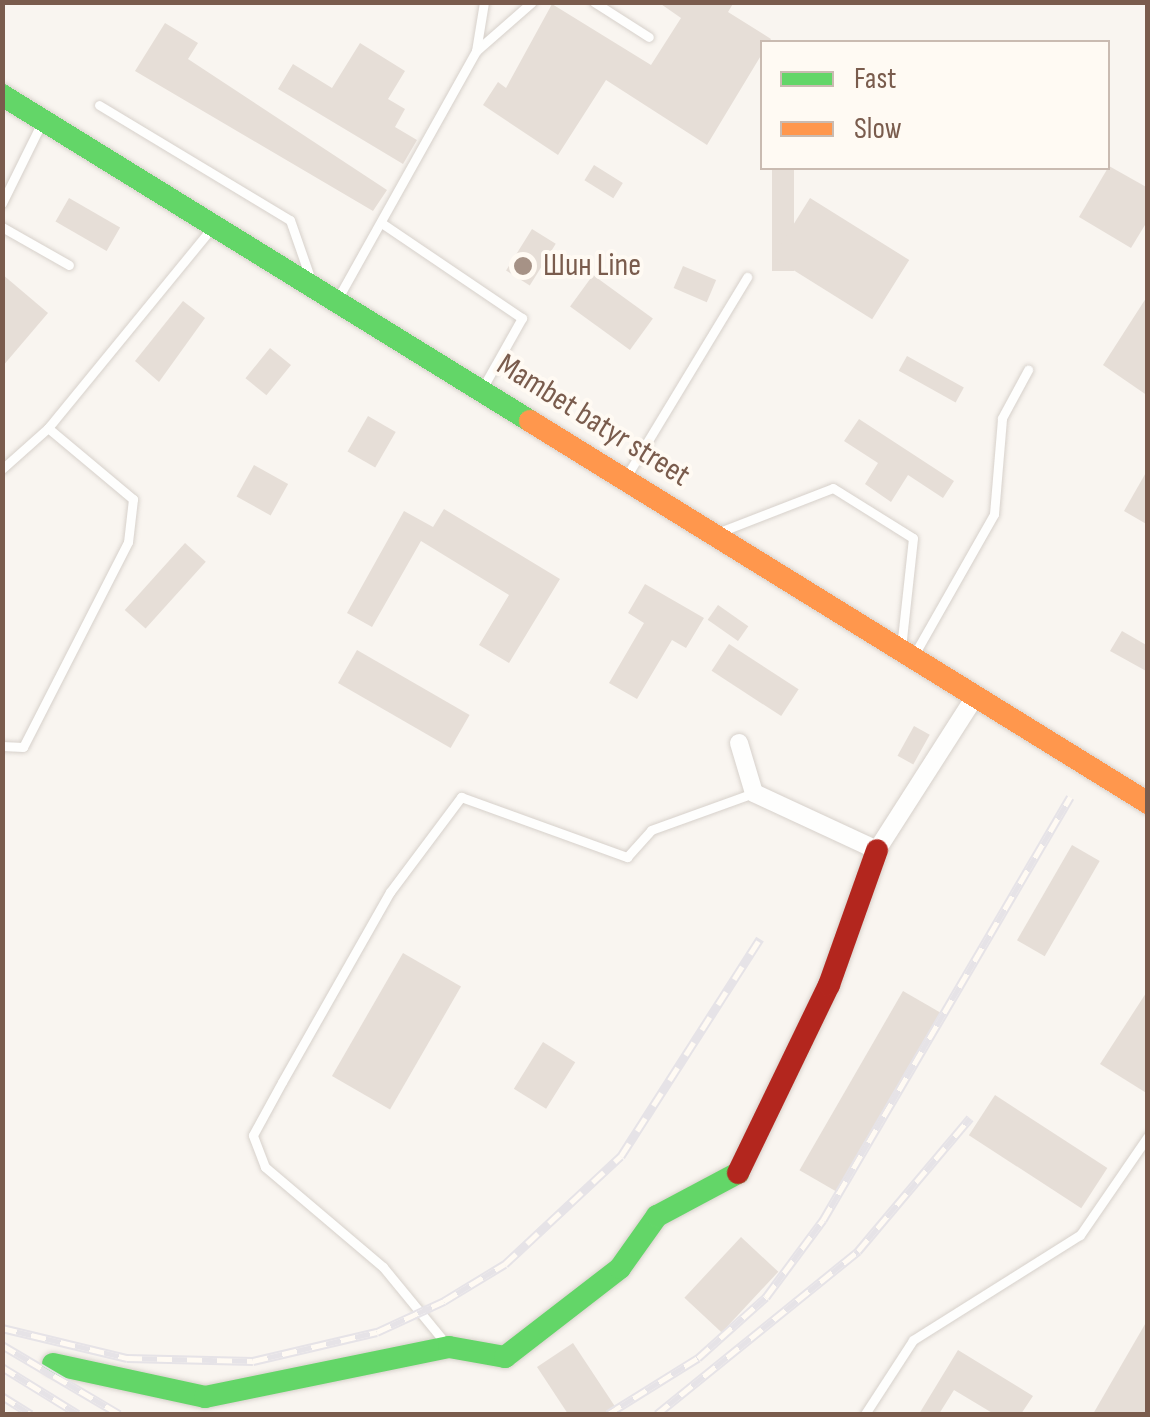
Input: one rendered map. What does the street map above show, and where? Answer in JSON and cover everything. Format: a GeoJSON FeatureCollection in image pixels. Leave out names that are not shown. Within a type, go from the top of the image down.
{"type":"FeatureCollection","features":[{"type":"Feature","properties":{"kind":"main road","name":"Mambet batyr street"},"geometry":{"type":"LineString","coordinates":[[2,95],[1148,803]]}},
{"type":"Feature","properties":{"kind":"main road"},"geometry":{"type":"LineString","coordinates":[[52,1364],[204,1397],[449,1347],[505,1357],[620,1268],[658,1216],[738,1172],[829,985],[877,850]]}},
{"type":"Feature","properties":{"kind":"street"},"geometry":{"type":"LineString","coordinates":[[739,744],[754,793],[877,850],[975,697]]}},
{"type":"Feature","properties":{"kind":"lane"},"geometry":{"type":"LineString","coordinates":[[336,300],[383,224],[476,51],[484,2]]}},
{"type":"Feature","properties":{"kind":"lane"},"geometry":{"type":"LineString","coordinates":[[476,51],[532,2]]}},
{"type":"Feature","properties":{"kind":"lane"},"geometry":{"type":"LineString","coordinates":[[594,2],[648,37]]}},
{"type":"Feature","properties":{"kind":"lane"},"geometry":{"type":"LineString","coordinates":[[100,106],[290,220],[312,286]]}},
{"type":"Feature","properties":{"kind":"lane"},"geometry":{"type":"LineString","coordinates":[[2,203],[43,120]]}},
{"type":"Feature","properties":{"kind":"lane"},"geometry":{"type":"LineString","coordinates":[[383,224],[522,318],[482,389]]}},
{"type":"Feature","properties":{"kind":"lane"},"geometry":{"type":"LineString","coordinates":[[2,469],[48,428],[180,278],[214,225]]}},
{"type":"Feature","properties":{"kind":"lane"},"geometry":{"type":"LineString","coordinates":[[2,227],[70,265]]}},
{"type":"Feature","properties":{"kind":"lane"},"geometry":{"type":"LineString","coordinates":[[624,479],[747,277]]}},
{"type":"Feature","properties":{"kind":"lane"},"geometry":{"type":"LineString","coordinates":[[907,654],[994,514],[1002,418],[1028,370]]}},
{"type":"Feature","properties":{"kind":"lane"},"geometry":{"type":"LineString","coordinates":[[2,746],[23,747],[128,542],[133,498],[48,428]]}},
{"type":"Feature","properties":{"kind":"lane"},"geometry":{"type":"LineString","coordinates":[[713,534],[834,488],[913,538],[907,654]]}},
{"type":"Feature","properties":{"kind":"lane"},"geometry":{"type":"LineString","coordinates":[[449,1347],[383,1268],[265,1167],[253,1135],[282,1082],[390,892],[461,797],[627,856],[651,830],[754,793]]}},
{"type":"Feature","properties":{"kind":"lane"},"geometry":{"type":"LineString","coordinates":[[865,1414],[913,1340],[1080,1236],[1148,1136]]}},
{"type":"Feature","properties":{"kind":"building"},"geometry":{"type":"Polygon","coordinates":[[[658,2],[734,2],[728,12],[771,39],[760,40],[760,57],[707,145],[606,80],[558,155],[483,105],[498,82],[506,88],[552,4],[651,65],[681,18],[658,2]]]}},
{"type":"Feature","properties":{"kind":"building"},"geometry":{"type":"Polygon","coordinates":[[[165,23],[198,43],[188,59],[387,190],[373,211],[135,71],[165,23]]]}},
{"type":"Feature","properties":{"kind":"building"},"geometry":{"type":"Polygon","coordinates":[[[360,43],[405,71],[388,99],[405,109],[395,127],[417,140],[403,164],[278,89],[293,64],[332,88],[360,43]]]}},
{"type":"Feature","properties":{"kind":"building"},"geometry":{"type":"Polygon","coordinates":[[[594,165],[623,183],[613,198],[584,180],[594,165]]]}},
{"type":"Feature","properties":{"kind":"building"},"geometry":{"type":"Polygon","coordinates":[[[1110,167],[1148,188],[1148,220],[1131,248],[1079,217],[1110,167]]]}},
{"type":"Feature","properties":{"kind":"building"},"geometry":{"type":"Polygon","coordinates":[[[772,170],[794,170],[794,271],[772,271],[772,170]]]}},
{"type":"Feature","properties":{"kind":"building"},"geometry":{"type":"Polygon","coordinates":[[[69,198],[120,228],[107,251],[56,221],[69,198]]]}},
{"type":"Feature","properties":{"kind":"building"},"geometry":{"type":"Polygon","coordinates":[[[810,198],[909,260],[872,319],[773,257],[810,198]]]}},
{"type":"Feature","properties":{"kind":"building"},"geometry":{"type":"Polygon","coordinates":[[[532,229],[556,244],[530,285],[506,271],[532,229]]]}},
{"type":"Feature","properties":{"kind":"building"},"geometry":{"type":"Polygon","coordinates":[[[683,266],[716,280],[707,302],[674,288],[683,266]]]}},
{"type":"Feature","properties":{"kind":"building"},"geometry":{"type":"Polygon","coordinates":[[[2,274],[48,313],[2,367],[2,274]]]}},
{"type":"Feature","properties":{"kind":"building"},"geometry":{"type":"Polygon","coordinates":[[[593,275],[653,318],[630,350],[570,307],[593,275]]]}},
{"type":"Feature","properties":{"kind":"building"},"geometry":{"type":"Polygon","coordinates":[[[1148,295],[1148,396],[1103,365],[1148,295]]]}},
{"type":"Feature","properties":{"kind":"building"},"geometry":{"type":"Polygon","coordinates":[[[183,301],[205,318],[159,382],[135,361],[183,301]]]}},
{"type":"Feature","properties":{"kind":"building"},"geometry":{"type":"Polygon","coordinates":[[[270,348],[291,365],[266,395],[245,378],[270,348]]]}},
{"type":"Feature","properties":{"kind":"building"},"geometry":{"type":"Polygon","coordinates":[[[907,356],[964,388],[956,402],[899,371],[907,356]]]}},
{"type":"Feature","properties":{"kind":"building"},"geometry":{"type":"Polygon","coordinates":[[[368,416],[396,432],[375,468],[348,452],[368,416]]]}},
{"type":"Feature","properties":{"kind":"building"},"geometry":{"type":"Polygon","coordinates":[[[859,419],[954,481],[943,498],[908,475],[891,502],[865,484],[878,463],[844,441],[859,419]]]}},
{"type":"Feature","properties":{"kind":"building"},"geometry":{"type":"Polygon","coordinates":[[[254,465],[288,484],[271,515],[237,496],[254,465]]]}},
{"type":"Feature","properties":{"kind":"building"},"geometry":{"type":"Polygon","coordinates":[[[1148,469],[1148,525],[1124,511],[1148,469]]]}},
{"type":"Feature","properties":{"kind":"building"},"geometry":{"type":"Polygon","coordinates":[[[444,509],[560,579],[509,663],[479,645],[509,595],[421,541],[372,627],[347,613],[404,511],[433,527],[444,509]]]}},
{"type":"Feature","properties":{"kind":"building"},"geometry":{"type":"Polygon","coordinates":[[[185,543],[206,562],[146,629],[125,610],[185,543]]]}},
{"type":"Feature","properties":{"kind":"building"},"geometry":{"type":"Polygon","coordinates":[[[645,584],[704,618],[686,648],[672,640],[637,699],[609,683],[644,623],[628,613],[645,584]]]}},
{"type":"Feature","properties":{"kind":"building"},"geometry":{"type":"Polygon","coordinates":[[[718,605],[748,626],[738,641],[708,620],[718,605]]]}},
{"type":"Feature","properties":{"kind":"building"},"geometry":{"type":"Polygon","coordinates":[[[1122,631],[1148,646],[1148,672],[1110,651],[1122,631]]]}},
{"type":"Feature","properties":{"kind":"building"},"geometry":{"type":"Polygon","coordinates":[[[729,644],[799,689],[781,716],[712,671],[729,644]]]}},
{"type":"Feature","properties":{"kind":"building"},"geometry":{"type":"Polygon","coordinates":[[[357,650],[470,715],[451,748],[338,683],[357,650]]]}},
{"type":"Feature","properties":{"kind":"building"},"geometry":{"type":"Polygon","coordinates":[[[914,726],[930,735],[913,764],[898,756],[914,726]]]}},
{"type":"Feature","properties":{"kind":"building"},"geometry":{"type":"Polygon","coordinates":[[[1072,845],[1100,861],[1045,956],[1017,940],[1072,845]]]}},
{"type":"Feature","properties":{"kind":"building"},"geometry":{"type":"Polygon","coordinates":[[[403,953],[461,986],[390,1109],[332,1076],[403,953]]]}},
{"type":"Feature","properties":{"kind":"building"},"geometry":{"type":"Polygon","coordinates":[[[1148,990],[1148,1094],[1100,1064],[1148,990]]]}},
{"type":"Feature","properties":{"kind":"building"},"geometry":{"type":"Polygon","coordinates":[[[903,991],[941,1013],[838,1192],[800,1170],[903,991]]]}},
{"type":"Feature","properties":{"kind":"building"},"geometry":{"type":"Polygon","coordinates":[[[543,1042],[575,1062],[546,1109],[514,1089],[543,1042]]]}},
{"type":"Feature","properties":{"kind":"building"},"geometry":{"type":"Polygon","coordinates":[[[995,1095],[1107,1168],[1081,1208],[969,1135],[995,1095]]]}},
{"type":"Feature","properties":{"kind":"building"},"geometry":{"type":"Polygon","coordinates":[[[741,1237],[778,1272],[722,1332],[684,1298],[741,1237]]]}},
{"type":"Feature","properties":{"kind":"building"},"geometry":{"type":"Polygon","coordinates":[[[1148,1319],[1148,1414],[1093,1414],[1148,1319]]]}},
{"type":"Feature","properties":{"kind":"building"},"geometry":{"type":"Polygon","coordinates":[[[573,1343],[620,1414],[568,1414],[537,1367],[573,1343]]]}},
{"type":"Feature","properties":{"kind":"building"},"geometry":{"type":"Polygon","coordinates":[[[958,1350],[1033,1396],[1021,1414],[994,1414],[954,1390],[939,1414],[919,1414],[958,1350]]]}},
{"type":"Feature","properties":{"kind":"railway"},"geometry":{"type":"LineString","coordinates":[[608,1414],[698,1358],[766,1297],[823,1220],[1070,797]]}},
{"type":"Feature","properties":{"kind":"railway"},"geometry":{"type":"LineString","coordinates":[[2,1328],[127,1358],[253,1361],[377,1332],[444,1301],[505,1264],[621,1156],[760,939]]}},
{"type":"Feature","properties":{"kind":"railway"},"geometry":{"type":"LineString","coordinates":[[657,1414],[858,1251],[970,1118]]}},
{"type":"Feature","properties":{"kind":"railway"},"geometry":{"type":"LineString","coordinates":[[2,1345],[119,1414]]}},
{"type":"Feature","properties":{"kind":"railway"},"geometry":{"type":"LineString","coordinates":[[2,1367],[78,1414]]}},
{"type":"Feature","properties":{"kind":"railway"},"geometry":{"type":"LineString","coordinates":[[2,1396],[31,1414]]}},
{"type":"Feature","properties":{"kind":"traffic: fast"},"geometry":{"type":"LineString","coordinates":[[2,95],[530,421]]}},
{"type":"Feature","properties":{"kind":"traffic: fast"},"geometry":{"type":"LineString","coordinates":[[53,1364],[205,1397],[449,1347],[505,1357],[620,1268],[657,1216],[738,1173]]}},
{"type":"Feature","properties":{"kind":"traffic: slow"},"geometry":{"type":"LineString","coordinates":[[530,421],[1148,803]]}},
{"type":"Feature","properties":{"kind":"traffic: jam"},"geometry":{"type":"LineString","coordinates":[[738,1173],[829,985],[877,850]]}},
{"type":"Feature","properties":{"kind":"place","name":"Шин Line"},"geometry":{"type":"Point","coordinates":[523,266]}}]}
